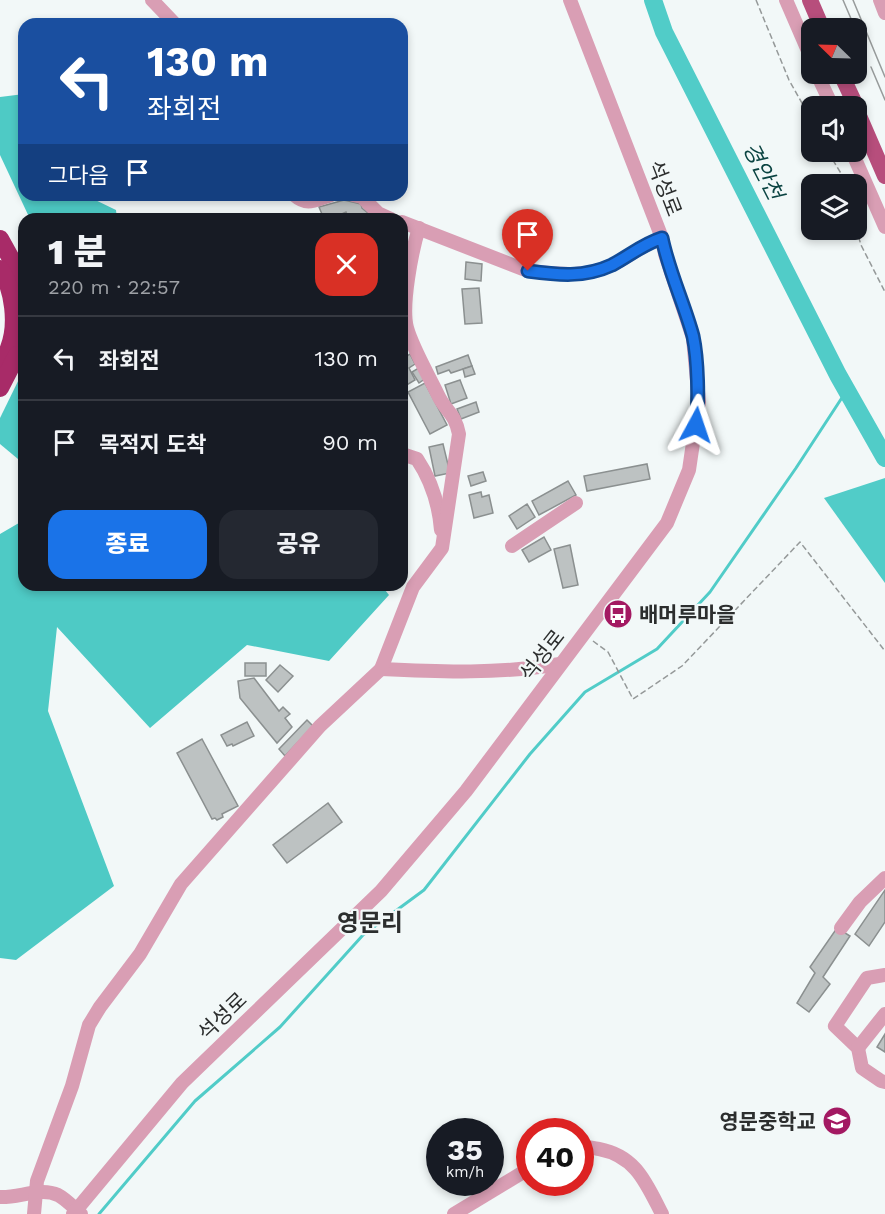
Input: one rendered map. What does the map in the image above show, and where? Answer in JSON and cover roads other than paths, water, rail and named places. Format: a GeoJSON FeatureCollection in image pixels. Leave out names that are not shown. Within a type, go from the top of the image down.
{"type":"FeatureCollection","features":[{"type":"Feature","properties":{"kind":"highway"},"geometry":{"type":"LineString","coordinates":[[0,240],[18,272]]}},
{"type":"Feature","properties":{"kind":"highway"},"geometry":{"type":"LineString","coordinates":[[0,269],[7,279],[14,312],[10,348],[0,366]]}},
{"type":"Feature","properties":{"kind":"highway"},"geometry":{"type":"LineString","coordinates":[[0,388],[18,353]]}},
{"type":"Feature","properties":{"kind":"main road"},"geometry":{"type":"LineString","coordinates":[[810,0],[818,18]]}},
{"type":"Feature","properties":{"kind":"main road"},"geometry":{"type":"LineString","coordinates":[[867,134],[885,176]]}},
{"type":"Feature","properties":{"kind":"street"},"geometry":{"type":"LineString","coordinates":[[152,0],[170,18]]}},
{"type":"Feature","properties":{"kind":"street","name":"석성로"},"geometry":{"type":"LineString","coordinates":[[77,1213],[182,1083],[381,891],[466,791],[667,523],[689,470],[699,402],[693,338],[665,254],[662,238],[570,0]]}},
{"type":"Feature","properties":{"kind":"street"},"geometry":{"type":"LineString","coordinates":[[786,0],[801,35]]}},
{"type":"Feature","properties":{"kind":"street"},"geometry":{"type":"LineString","coordinates":[[880,0],[885,12]]}},
{"type":"Feature","properties":{"kind":"street"},"geometry":{"type":"LineString","coordinates":[[856,162],[885,226]]}},
{"type":"Feature","properties":{"kind":"street"},"geometry":{"type":"LineString","coordinates":[[366,201],[378,213]]}},
{"type":"Feature","properties":{"kind":"street"},"geometry":{"type":"LineString","coordinates":[[408,224],[528,271],[583,275],[613,264],[649,242],[662,238]]}},
{"type":"Feature","properties":{"kind":"street"},"geometry":{"type":"LineString","coordinates":[[408,289],[414,243],[419,228]]}},
{"type":"Feature","properties":{"kind":"street"},"geometry":{"type":"LineString","coordinates":[[34,1214],[37,1181],[72,1086],[89,1024],[140,954],[181,884],[320,726],[381,669],[413,587],[442,548],[459,434],[456,420],[441,400],[408,328]]}},
{"type":"Feature","properties":{"kind":"street"},"geometry":{"type":"LineString","coordinates":[[408,457],[417,459],[424,470],[440,518],[442,548]]}},
{"type":"Feature","properties":{"kind":"street"},"geometry":{"type":"LineString","coordinates":[[512,546],[576,503]]}},
{"type":"Feature","properties":{"kind":"street"},"geometry":{"type":"LineString","coordinates":[[381,669],[434,672],[525,670],[560,664]]}},
{"type":"Feature","properties":{"kind":"street"},"geometry":{"type":"LineString","coordinates":[[841,928],[860,902],[885,878]]}},
{"type":"Feature","properties":{"kind":"street"},"geometry":{"type":"LineString","coordinates":[[885,975],[867,978],[835,1026],[858,1048],[862,1068],[885,1082]]}},
{"type":"Feature","properties":{"kind":"street"},"geometry":{"type":"LineString","coordinates":[[858,1048],[885,1014]]}},
{"type":"Feature","properties":{"kind":"street"},"geometry":{"type":"LineString","coordinates":[[594,1148],[616,1152],[641,1173],[662,1214]]}},
{"type":"Feature","properties":{"kind":"street"},"geometry":{"type":"LineString","coordinates":[[454,1214],[516,1176]]}},
{"type":"Feature","properties":{"kind":"street"},"geometry":{"type":"LineString","coordinates":[[0,1197],[14,1197],[37,1192],[59,1195],[77,1213]]}},
{"type":"Feature","properties":{"kind":"waterway","name":"경안천"},"geometry":{"type":"LineString","coordinates":[[653,0],[664,32],[838,375],[885,458]]}},
{"type":"Feature","properties":{"kind":"waterway"},"geometry":{"type":"LineString","coordinates":[[99,1214],[195,1101],[280,1027],[363,935],[424,890],[530,754],[585,692],[657,649],[710,592],[847,390]]}},
{"type":"Feature","properties":{"kind":"tram line"},"geometry":{"type":"LineString","coordinates":[[843,0],[851,18]]}},
{"type":"Feature","properties":{"kind":"tram line"},"geometry":{"type":"LineString","coordinates":[[853,0],[885,77]]}},
{"type":"Feature","properties":{"kind":"tram line"},"geometry":{"type":"LineString","coordinates":[[871,67],[885,100]]}},
{"type":"Feature","properties":{"kind":"place","name":"배머루마을"},"geometry":{"type":"Point","coordinates":[618,614]}},
{"type":"Feature","properties":{"kind":"place","name":"영문중학교"},"geometry":{"type":"Point","coordinates":[837,1121]}},
{"type":"Feature","properties":{"kind":"district","name":"영문리"},"geometry":{"type":"Point","coordinates":[370,923]}}]}
